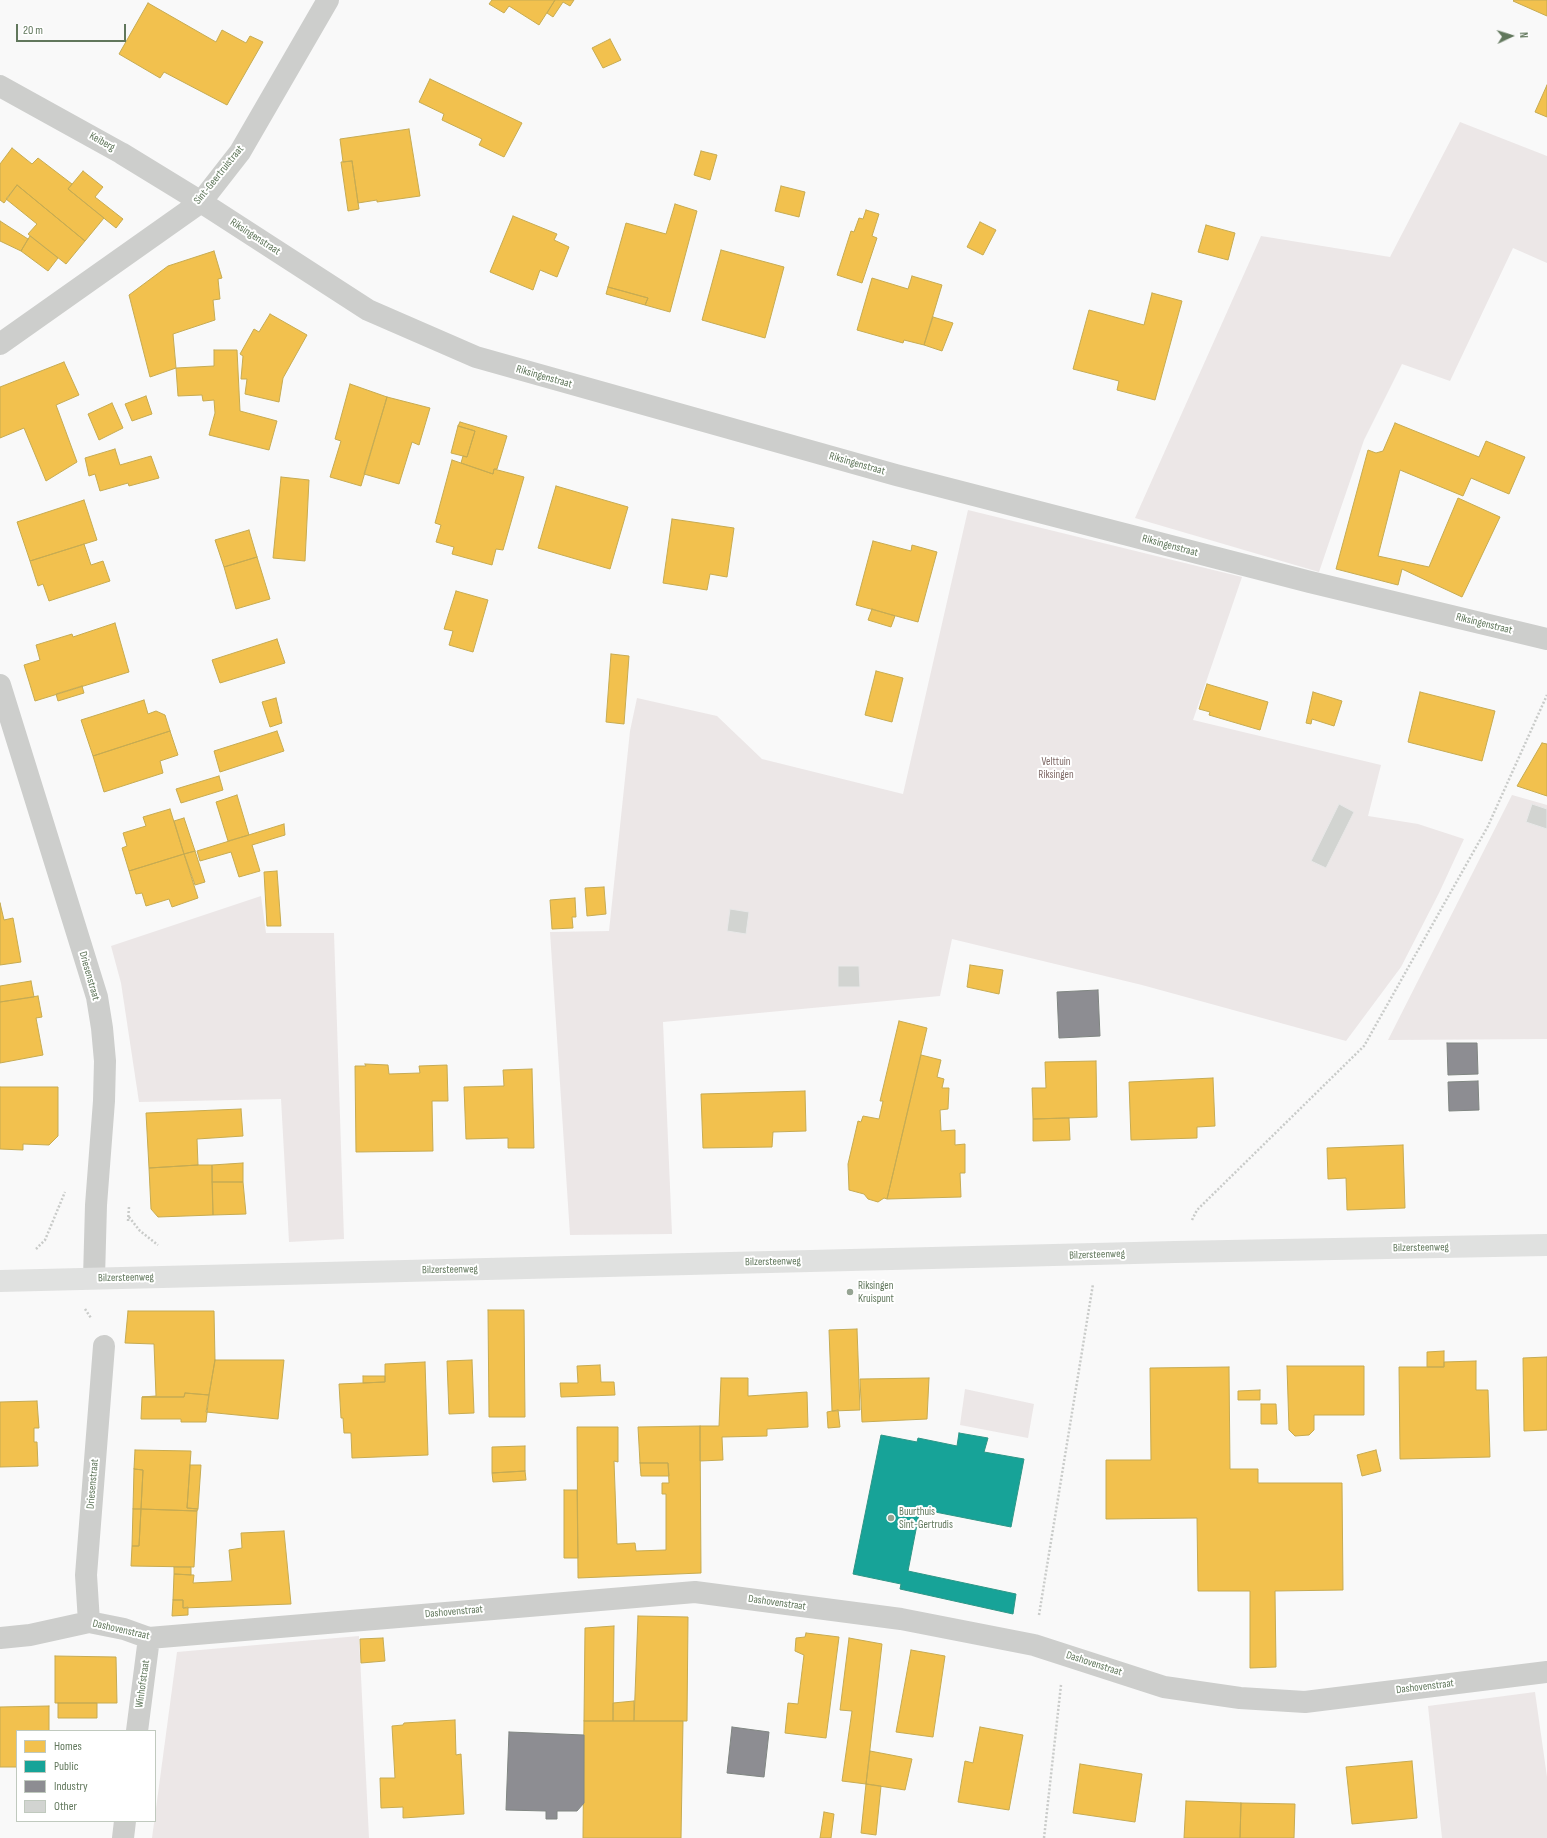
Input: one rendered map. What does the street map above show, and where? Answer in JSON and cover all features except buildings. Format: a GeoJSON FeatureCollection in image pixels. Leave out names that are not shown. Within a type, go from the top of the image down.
{"type":"FeatureCollection","features":[{"type":"Feature","properties":{"kind":"main road","name":"Bilzersteenweg"},"geometry":{"type":"LineString","coordinates":[[0,1281],[1175,1252],[1547,1245]]}},
{"type":"Feature","properties":{"kind":"street","name":"Sint-Geertruistraat"},"geometry":{"type":"LineString","coordinates":[[0,344],[201,202],[240,152],[328,0]]}},
{"type":"Feature","properties":{"kind":"street","name":"Keiberg"},"geometry":{"type":"LineString","coordinates":[[0,86],[121,153],[201,202]]}},
{"type":"Feature","properties":{"kind":"street","name":"Riksingenstraat"},"geometry":{"type":"LineString","coordinates":[[201,202],[368,310],[476,358],[896,474],[1310,582],[1547,639]]}},
{"type":"Feature","properties":{"kind":"street","name":"Driesenstraat"},"geometry":{"type":"LineString","coordinates":[[0,685],[97,997],[102,1028],[105,1061],[104,1101],[96,1205],[94,1278]]}},
{"type":"Feature","properties":{"kind":"street","name":"Driesenstraat"},"geometry":{"type":"LineString","coordinates":[[89,1622],[86,1575],[104,1346]]}},
{"type":"Feature","properties":{"kind":"street","name":"Dashovenstraat"},"geometry":{"type":"LineString","coordinates":[[0,1638],[30,1635],[89,1622],[124,1629],[149,1638],[695,1592],[901,1619],[1034,1645],[1164,1687],[1240,1698],[1305,1702],[1547,1672]]}},
{"type":"Feature","properties":{"kind":"street","name":"Winhofstraat"},"geometry":{"type":"LineString","coordinates":[[137,1730],[149,1638]]}},
{"type":"Feature","properties":{"kind":"street"},"geometry":{"type":"LineString","coordinates":[[123,1838],[125,1822]]}},
{"type":"Feature","properties":{"kind":"path"},"geometry":{"type":"LineString","coordinates":[[1175,1252],[1198,1210],[1364,1046],[1488,826],[1547,695]]}},
{"type":"Feature","properties":{"kind":"path"},"geometry":{"type":"LineString","coordinates":[[33,1252],[45,1240],[67,1186]]}},
{"type":"Feature","properties":{"kind":"path"},"geometry":{"type":"LineString","coordinates":[[1034,1645],[1098,1254]]}},
{"type":"Feature","properties":{"kind":"path"},"geometry":{"type":"LineString","coordinates":[[1044,1838],[1064,1655]]}},
{"type":"Feature","properties":{"kind":"green space"},"geometry":{"type":"Polygon","coordinates":[[[1460,122],[1547,156],[1547,263],[1513,248],[1450,381],[1402,364],[1364,440],[1319,572],[1135,518],[1261,236],[1390,257],[1460,122]]]}},
{"type":"Feature","properties":{"kind":"green space","name":"Velttuin Riksingen"},"geometry":{"type":"Polygon","coordinates":[[[968,510],[1242,577],[1193,720],[1381,765],[1368,816],[1418,824],[1464,839],[1439,893],[1401,967],[1346,1041],[1142,985],[952,939],[940,996],[663,1022],[672,1234],[570,1235],[550,932],[609,931],[630,731],[637,698],[717,716],[762,759],[903,794],[968,510]]]}},
{"type":"Feature","properties":{"kind":"green space"},"geometry":{"type":"Polygon","coordinates":[[[1512,795],[1547,805],[1547,1039],[1388,1040],[1512,795]]]}},
{"type":"Feature","properties":{"kind":"green space"},"geometry":{"type":"Polygon","coordinates":[[[261,896],[266,933],[334,933],[344,1239],[289,1242],[281,1099],[139,1102],[121,983],[111,946],[261,896]]]}},
{"type":"Feature","properties":{"kind":"green space"},"geometry":{"type":"Polygon","coordinates":[[[965,1389],[1034,1404],[1028,1438],[960,1425],[965,1389]]]}},
{"type":"Feature","properties":{"kind":"green space"},"geometry":{"type":"Polygon","coordinates":[[[359,1636],[369,1838],[152,1838],[154,1822],[156,1822],[156,1808],[177,1652],[359,1636]]]}},
{"type":"Feature","properties":{"kind":"green space"},"geometry":{"type":"Polygon","coordinates":[[[1535,1692],[1547,1777],[1547,1838],[1442,1838],[1428,1706],[1535,1692]]]}},
{"type":"Feature","properties":{"kind":"place","name":"Riksingen Kruispunt"},"geometry":{"type":"Point","coordinates":[850,1292]}},
{"type":"Feature","properties":{"kind":"place","name":"Buurthuis Sint-Gertrudis"},"geometry":{"type":"Point","coordinates":[891,1518]}}]}
